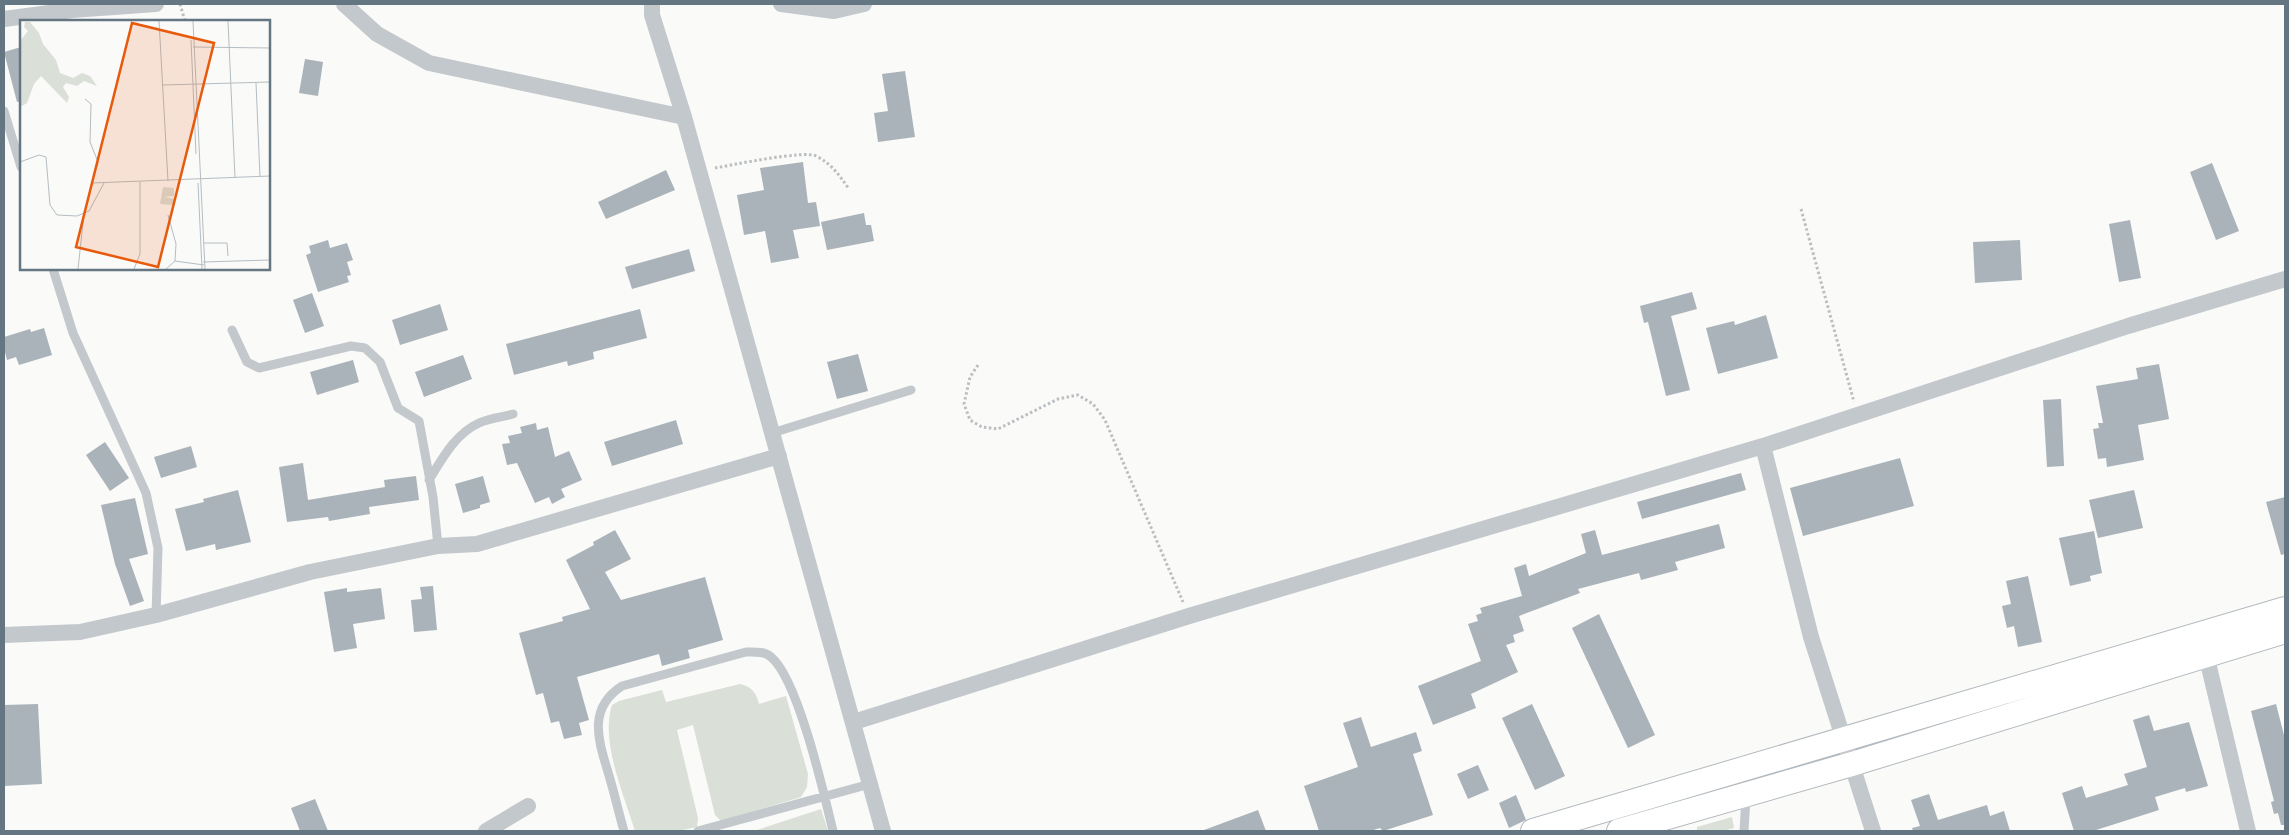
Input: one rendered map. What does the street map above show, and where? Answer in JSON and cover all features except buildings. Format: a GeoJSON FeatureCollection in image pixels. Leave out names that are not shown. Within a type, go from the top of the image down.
{"type":"FeatureCollection","features":[{"type":"Feature","properties":{"kind":"street"},"geometry":{"type":"LineString","coordinates":[[4,19],[72,10],[156,4]]}},
{"type":"Feature","properties":{"kind":"street"},"geometry":{"type":"LineString","coordinates":[[344,4],[377,34],[429,63],[684,117]]}},
{"type":"Feature","properties":{"kind":"street"},"geometry":{"type":"LineString","coordinates":[[652,4],[652,15],[700,171],[883,831]]}},
{"type":"Feature","properties":{"kind":"street"},"geometry":{"type":"LineString","coordinates":[[781,4],[834,11],[856,5]]}},
{"type":"Feature","properties":{"kind":"street"},"geometry":{"type":"LineString","coordinates":[[854,722],[1189,616],[1763,446],[2128,326],[2285,279]]}},
{"type":"Feature","properties":{"kind":"street"},"geometry":{"type":"LineString","coordinates":[[1763,446],[1811,637],[1873,831]]}},
{"type":"Feature","properties":{"kind":"street"},"geometry":{"type":"LineString","coordinates":[[4,635],[80,632],[156,615],[310,572],[438,546],[477,544],[779,456]]}},
{"type":"Feature","properties":{"kind":"street"},"geometry":{"type":"LineString","coordinates":[[1619,831],[1665,822],[1746,794],[1852,764],[2203,643],[2285,609]]}},
{"type":"Feature","properties":{"kind":"street"},"geometry":{"type":"LineString","coordinates":[[1534,831],[1844,739],[2203,643],[2285,631]]}},
{"type":"Feature","properties":{"kind":"street"},"geometry":{"type":"LineString","coordinates":[[2203,643],[2248,831]]}},
{"type":"Feature","properties":{"kind":"street"},"geometry":{"type":"LineString","coordinates":[[486,831],[528,806]]}},
{"type":"Feature","properties":{"kind":"lane"},"geometry":{"type":"LineString","coordinates":[[4,111],[20,164]]}},
{"type":"Feature","properties":{"kind":"lane"},"geometry":{"type":"LineString","coordinates":[[53,270],[73,333],[146,493],[158,548],[156,615]]}},
{"type":"Feature","properties":{"kind":"lane"},"geometry":{"type":"LineString","coordinates":[[232,330],[248,362],[259,368],[351,346],[365,348],[380,362],[398,408],[419,421],[438,546]]}},
{"type":"Feature","properties":{"kind":"lane"},"geometry":{"type":"LineString","coordinates":[[772,433],[911,390]]}},
{"type":"Feature","properties":{"kind":"lane"},"geometry":{"type":"LineString","coordinates":[[429,480],[442,458],[459,437],[479,422],[513,414]]}},
{"type":"Feature","properties":{"kind":"lane"},"geometry":{"type":"LineString","coordinates":[[624,831],[598,739],[598,720],[609,694],[622,686],[746,652],[759,652],[771,656],[782,669],[802,719],[834,831]]}},
{"type":"Feature","properties":{"kind":"lane"},"geometry":{"type":"LineString","coordinates":[[698,831],[708,830],[870,784]]}},
{"type":"Feature","properties":{"kind":"lane"},"geometry":{"type":"LineString","coordinates":[[1744,831],[1746,794]]}},
{"type":"Feature","properties":{"kind":"path"},"geometry":{"type":"LineString","coordinates":[[180,4],[184,20]]}},
{"type":"Feature","properties":{"kind":"path"},"geometry":{"type":"LineString","coordinates":[[700,171],[765,159],[814,155],[834,168],[849,189]]}},
{"type":"Feature","properties":{"kind":"path"},"geometry":{"type":"LineString","coordinates":[[1801,209],[1858,414]]}},
{"type":"Feature","properties":{"kind":"path"},"geometry":{"type":"LineString","coordinates":[[978,365],[970,377],[964,404],[970,420],[982,428],[998,429],[1058,399],[1078,395],[1092,404],[1105,420],[1189,616]]}},
{"type":"Feature","properties":{"kind":"shaded area"},"geometry":{"type":"Polygon","coordinates":[[[740,684],[753,691],[759,704],[786,696],[808,774],[807,787],[801,797],[721,821],[715,815],[693,725],[677,730],[698,818],[697,827],[678,831],[635,831],[611,751],[609,719],[612,705],[619,701],[662,690],[666,702],[740,684]]]}},
{"type":"Feature","properties":{"kind":"shaded area"},"geometry":{"type":"Polygon","coordinates":[[[821,809],[828,831],[754,831],[821,809]]]}},
{"type":"Feature","properties":{"kind":"shaded area"},"geometry":{"type":"Polygon","coordinates":[[[1732,817],[1734,828],[1723,831],[1697,831],[1697,827],[1732,817]]]}}]}
